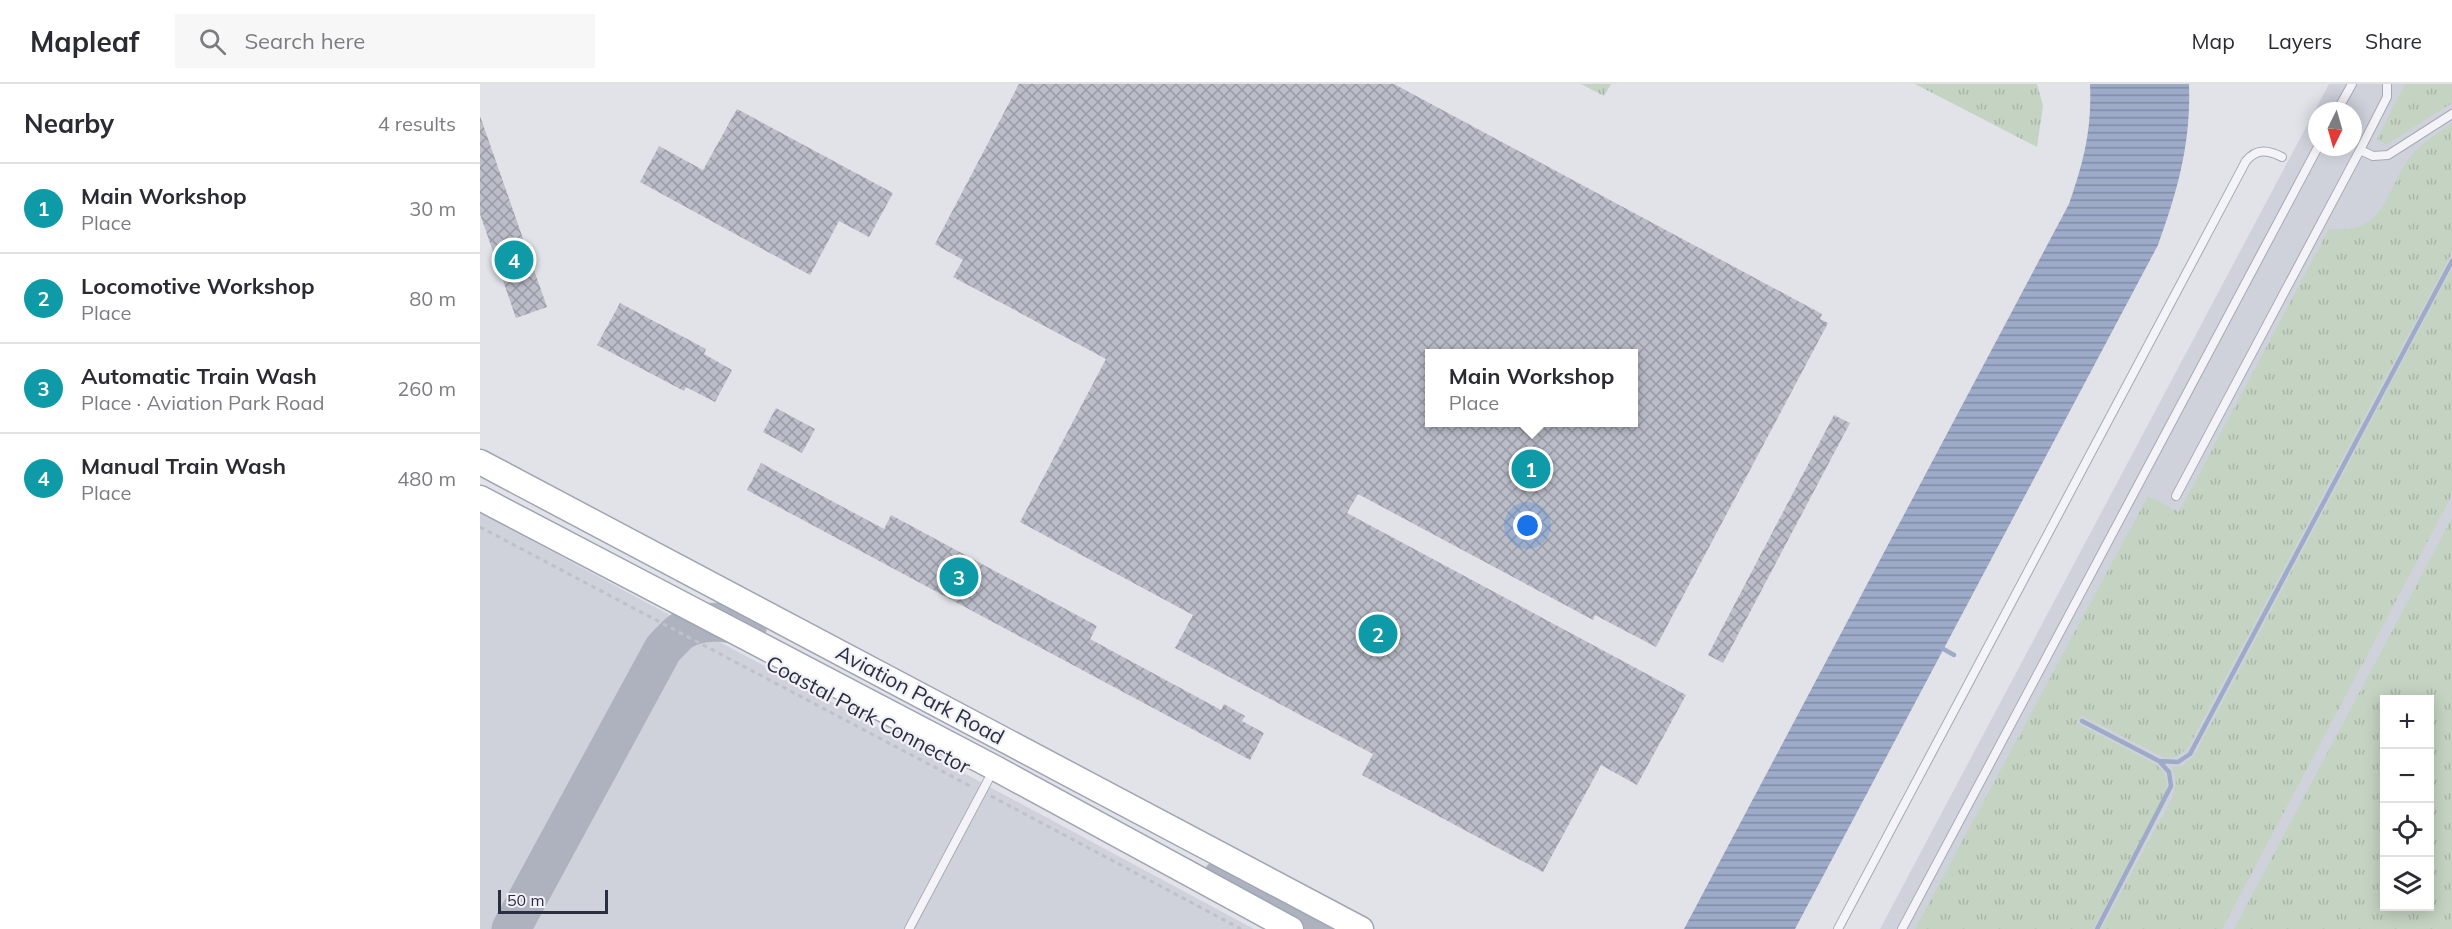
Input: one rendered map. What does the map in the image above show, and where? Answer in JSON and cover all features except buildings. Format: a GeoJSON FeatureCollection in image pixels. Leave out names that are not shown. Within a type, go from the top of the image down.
{"type":"FeatureCollection","features":[{"type":"Feature","properties":{"kind":"main road","name":"Aviation Park Road"},"geometry":{"type":"LineString","coordinates":[[480,462],[1360,929]]}},
{"type":"Feature","properties":{"kind":"main road","name":"Aviation Park Road"},"geometry":{"type":"LineString","coordinates":[[480,498],[995,768],[1291,929]]}},
{"type":"Feature","properties":{"kind":"lane"},"geometry":{"type":"LineString","coordinates":[[2342,102],[2352,84]]}},
{"type":"Feature","properties":{"kind":"lane"},"geometry":{"type":"LineString","coordinates":[[2362,146],[2387,97],[2386,84]]}},
{"type":"Feature","properties":{"kind":"lane"},"geometry":{"type":"LineString","coordinates":[[2362,151],[2373,156],[2388,155],[2452,114]]}},
{"type":"Feature","properties":{"kind":"lane"},"geometry":{"type":"LineString","coordinates":[[1838,929],[2246,161],[2259,152],[2267,151],[2282,157]]}},
{"type":"Feature","properties":{"kind":"lane"},"geometry":{"type":"LineString","coordinates":[[1902,929],[2313,156]]}},
{"type":"Feature","properties":{"kind":"lane"},"geometry":{"type":"LineString","coordinates":[[2176,496],[2357,156]]}},
{"type":"Feature","properties":{"kind":"lane"},"geometry":{"type":"LineString","coordinates":[[909,929],[995,768]]}},
{"type":"Feature","properties":{"kind":"path","name":"Coastal Park Connector"},"geometry":{"type":"LineString","coordinates":[[480,527],[1241,929]]}},
{"type":"Feature","properties":{"kind":"shaded area"},"geometry":{"type":"Polygon","coordinates":[[[2329,84],[2452,84],[2452,929],[1880,929],[2308,124],[2308,156],[2362,156],[2362,102],[2319,102],[2329,84]]]}},
{"type":"Feature","properties":{"kind":"shaded area"},"geometry":{"type":"Polygon","coordinates":[[[480,513],[1254,929],[480,929],[480,513]]]}},
{"type":"Feature","properties":{"kind":"green space"},"geometry":{"type":"Polygon","coordinates":[[[1581,84],[1611,84],[1604,96],[1581,84]]]}},
{"type":"Feature","properties":{"kind":"green space"},"geometry":{"type":"Polygon","coordinates":[[[1915,84],[2037,84],[2043,106],[2037,147],[1915,84]]]}},
{"type":"Feature","properties":{"kind":"green space"},"geometry":{"type":"Polygon","coordinates":[[[2405,84],[2452,84],[2452,103],[2386,145],[2377,139],[2405,84]]]}},
{"type":"Feature","properties":{"kind":"green space"},"geometry":{"type":"Polygon","coordinates":[[[2452,124],[2452,253],[2188,748],[2176,757],[2165,758],[2081,715],[2077,723],[2155,764],[2162,770],[2167,785],[2165,794],[2093,929],[1915,929],[2148,496],[2179,512],[2329,229],[2361,226],[2371,220],[2386,201],[2398,176],[2415,151],[2452,124]]]}},
{"type":"Feature","properties":{"kind":"green space"},"geometry":{"type":"Polygon","coordinates":[[[2452,268],[2452,495],[2222,929],[2101,929],[2172,798],[2176,782],[2172,767],[2182,766],[2194,756],[2452,268]]]}},
{"type":"Feature","properties":{"kind":"green space"},"geometry":{"type":"Polygon","coordinates":[[[2452,518],[2452,929],[2234,929],[2452,518]]]}},
{"type":"Feature","properties":{"kind":"water"},"geometry":{"type":"Polygon","coordinates":[[[2090,84],[2189,84],[2188,126],[2182,166],[2158,245],[1795,929],[1684,929],[2069,204],[2086,145],[2090,116],[2090,84]]]}},
{"type":"Feature","properties":{"kind":"waterway"},"geometry":{"type":"LineString","coordinates":[[2159,761],[2178,762],[2190,754],[2452,261]]}},
{"type":"Feature","properties":{"kind":"waterway"},"geometry":{"type":"LineString","coordinates":[[1938,646],[1954,655]]}},
{"type":"Feature","properties":{"kind":"waterway"},"geometry":{"type":"LineString","coordinates":[[2082,721],[2159,761],[2169,772],[2171,786],[2097,929]]}},
{"type":"Feature","properties":{"kind":"taxiway"},"geometry":{"type":"LineString","coordinates":[[511,929],[663,649],[680,632],[704,623],[731,624],[747,629]]}},
{"type":"Feature","properties":{"kind":"taxiway"},"geometry":{"type":"LineString","coordinates":[[1222,878],[1318,929]]}},
{"type":"Feature","properties":{"kind":"place","name":"Manual Train Wash"},"geometry":{"type":"Point","coordinates":[514,260]}},
{"type":"Feature","properties":{"kind":"place","name":"Main Workshop"},"geometry":{"type":"Point","coordinates":[1531,469]}},
{"type":"Feature","properties":{"kind":"place","name":"Automatic Train Wash"},"geometry":{"type":"Point","coordinates":[959,577]}},
{"type":"Feature","properties":{"kind":"place","name":"Locomotive Workshop"},"geometry":{"type":"Point","coordinates":[1378,634]}}]}
